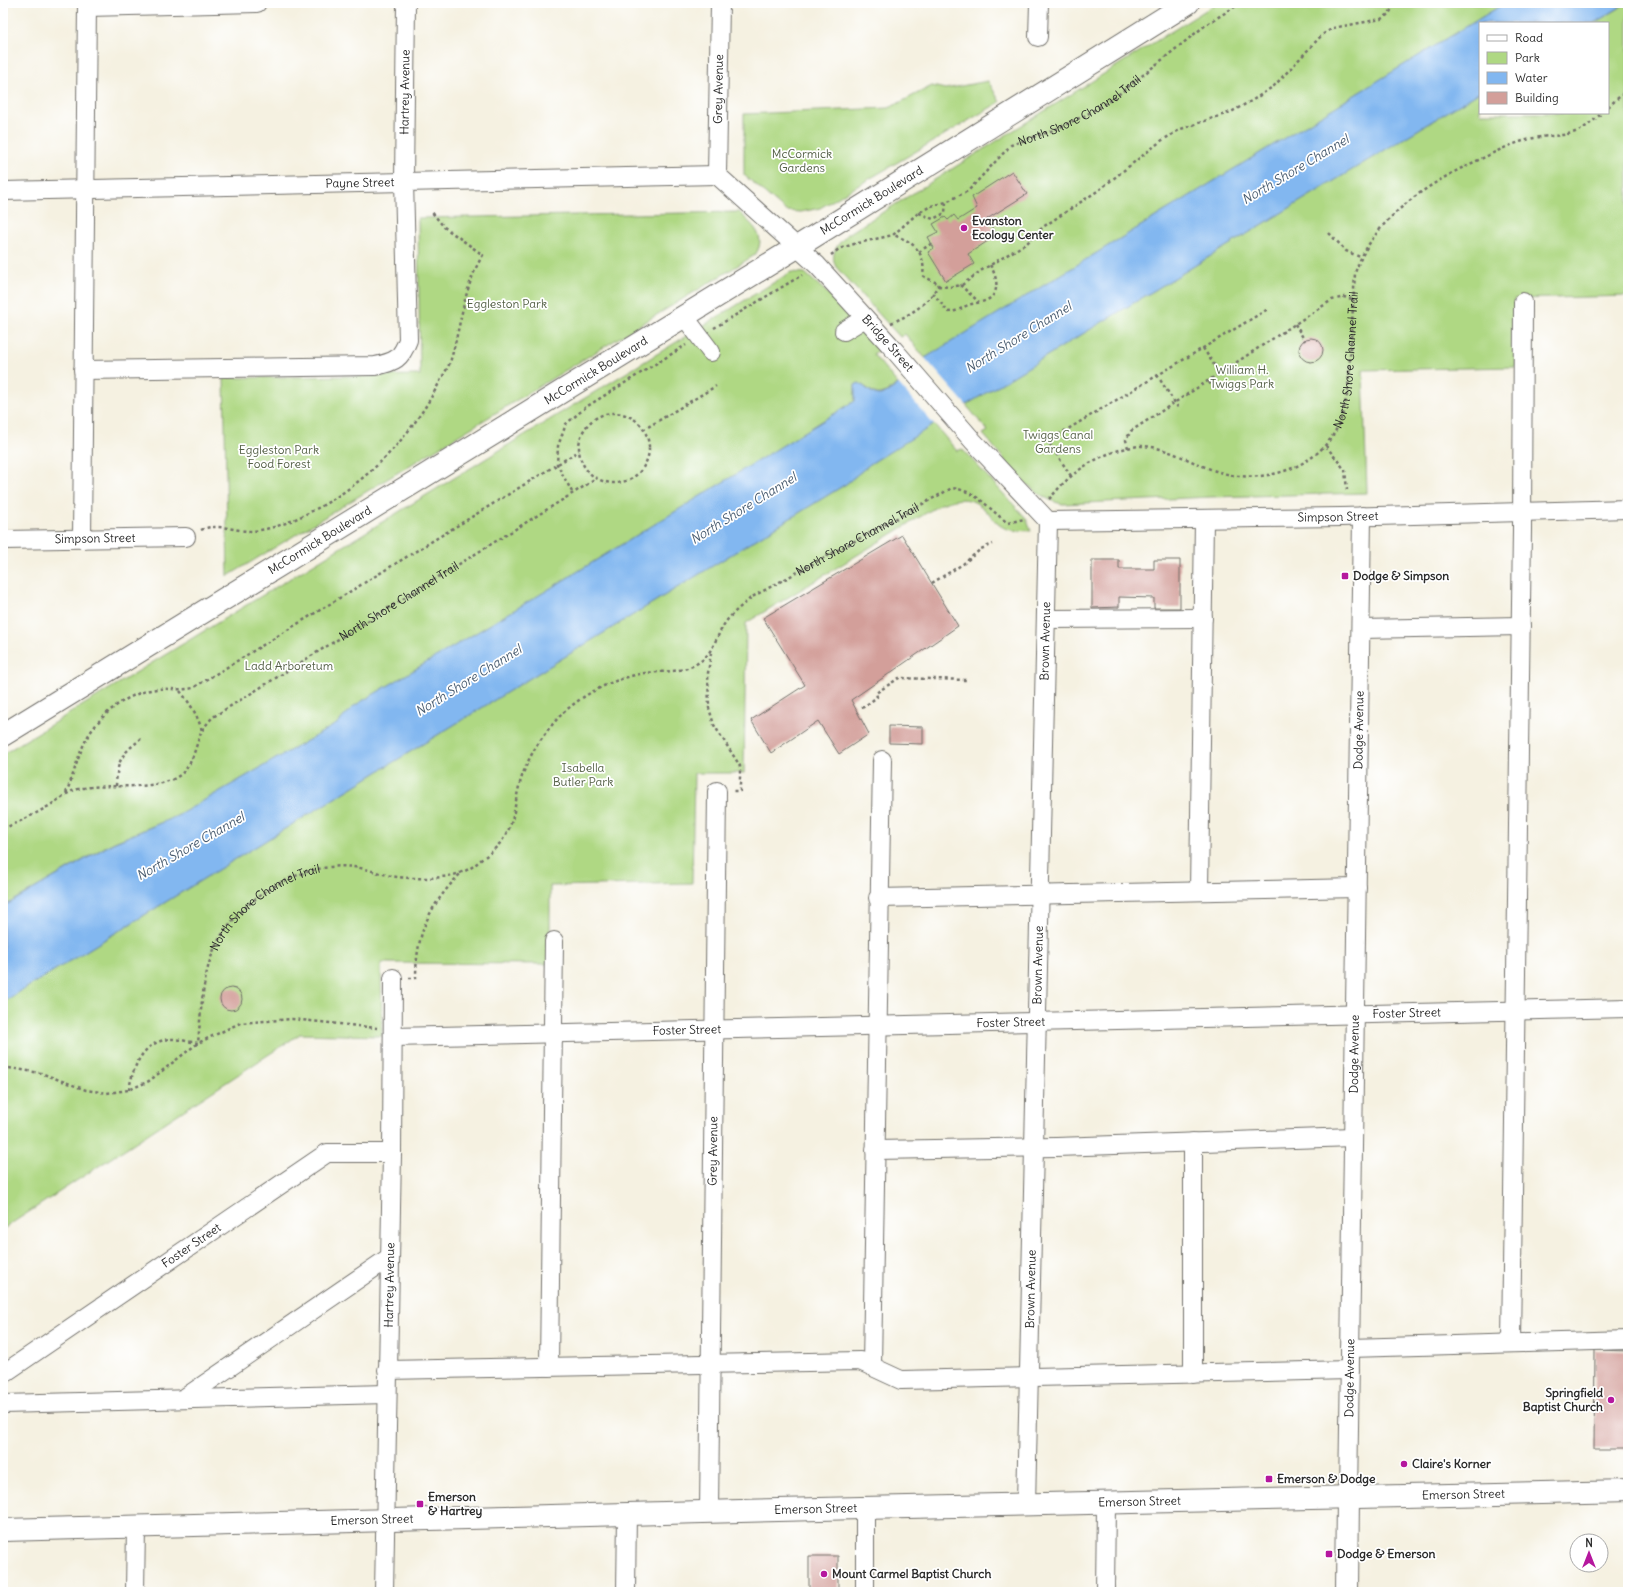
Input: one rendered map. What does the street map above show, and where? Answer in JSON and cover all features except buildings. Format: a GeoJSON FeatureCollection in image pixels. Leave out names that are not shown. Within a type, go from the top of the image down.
{"type":"FeatureCollection","features":[{"type":"Feature","properties":{"kind":"main road","name":"McCormick Boulevard"},"geometry":{"type":"LineString","coordinates":[[3,735],[797,247],[1188,3]]}},
{"type":"Feature","properties":{"kind":"main road","name":"Emerson Street"},"geometry":{"type":"LineString","coordinates":[[3,1530],[627,1513],[1026,1506],[1628,1491]]}},
{"type":"Feature","properties":{"kind":"main road","name":"Dodge Avenue"},"geometry":{"type":"LineString","coordinates":[[1347,1592],[1348,1497]]}},
{"type":"Feature","properties":{"kind":"street"},"geometry":{"type":"LineString","coordinates":[[82,539],[84,189],[87,5],[258,3]]}},
{"type":"Feature","properties":{"kind":"street","name":"Hartrey Avenue"},"geometry":{"type":"LineString","coordinates":[[83,370],[375,366],[391,363],[403,353],[408,340],[404,181],[406,3]]}},
{"type":"Feature","properties":{"kind":"street","name":"Grey Avenue"},"geometry":{"type":"LineString","coordinates":[[717,175],[720,3]]}},
{"type":"Feature","properties":{"kind":"street"},"geometry":{"type":"LineString","coordinates":[[1038,3],[1038,37]]}},
{"type":"Feature","properties":{"kind":"street","name":"Payne Street"},"geometry":{"type":"LineString","coordinates":[[3,190],[717,175]]}},
{"type":"Feature","properties":{"kind":"street","name":"Bridge Street"},"geometry":{"type":"LineString","coordinates":[[717,175],[817,265],[889,344],[973,441],[1048,521]]}},
{"type":"Feature","properties":{"kind":"street"},"geometry":{"type":"LineString","coordinates":[[1511,1343],[1524,302]]}},
{"type":"Feature","properties":{"kind":"street"},"geometry":{"type":"LineString","coordinates":[[684,316],[711,352]]}},
{"type":"Feature","properties":{"kind":"street"},"geometry":{"type":"LineString","coordinates":[[844,331],[865,318]]}},
{"type":"Feature","properties":{"kind":"street","name":"Simpson Street"},"geometry":{"type":"LineString","coordinates":[[1048,521],[1362,516],[1628,509]]}},
{"type":"Feature","properties":{"kind":"street","name":"Dodge Avenue"},"geometry":{"type":"LineString","coordinates":[[1348,1497],[1362,516]]}},
{"type":"Feature","properties":{"kind":"street"},"geometry":{"type":"LineString","coordinates":[[1199,891],[1204,519]]}},
{"type":"Feature","properties":{"kind":"street","name":"Brown Avenue"},"geometry":{"type":"LineString","coordinates":[[1026,1506],[1048,521]]}},
{"type":"Feature","properties":{"kind":"street","name":"Simpson Street"},"geometry":{"type":"LineString","coordinates":[[3,540],[186,537]]}},
{"type":"Feature","properties":{"kind":"street"},"geometry":{"type":"LineString","coordinates":[[1046,619],[1203,618]]}},
{"type":"Feature","properties":{"kind":"street"},"geometry":{"type":"LineString","coordinates":[[1361,629],[1521,626]]}},
{"type":"Feature","properties":{"kind":"street"},"geometry":{"type":"LineString","coordinates":[[872,1366],[878,898],[882,760]]}},
{"type":"Feature","properties":{"kind":"street","name":"Grey Avenue"},"geometry":{"type":"LineString","coordinates":[[709,1512],[713,1030],[717,792]]}},
{"type":"Feature","properties":{"kind":"street"},"geometry":{"type":"LineString","coordinates":[[878,898],[1357,888]]}},
{"type":"Feature","properties":{"kind":"street"},"geometry":{"type":"LineString","coordinates":[[549,1367],[554,941]]}},
{"type":"Feature","properties":{"kind":"street","name":"Hartrey Avenue"},"geometry":{"type":"LineString","coordinates":[[384,1592],[392,1153],[393,978]]}},
{"type":"Feature","properties":{"kind":"street","name":"Foster Street"},"geometry":{"type":"LineString","coordinates":[[393,1037],[1628,1008]]}},
{"type":"Feature","properties":{"kind":"street"},"geometry":{"type":"LineString","coordinates":[[875,1150],[1034,1147],[1353,1137]]}},
{"type":"Feature","properties":{"kind":"street"},"geometry":{"type":"LineString","coordinates":[[1193,1142],[1193,1374]]}},
{"type":"Feature","properties":{"kind":"street","name":"Foster Street"},"geometry":{"type":"LineString","coordinates":[[3,1374],[327,1153],[392,1153]]}},
{"type":"Feature","properties":{"kind":"street"},"geometry":{"type":"LineString","coordinates":[[183,1399],[390,1257]]}},
{"type":"Feature","properties":{"kind":"street"},"geometry":{"type":"LineString","coordinates":[[1350,1348],[1628,1340]]}},
{"type":"Feature","properties":{"kind":"street"},"geometry":{"type":"LineString","coordinates":[[387,1370],[860,1361],[901,1380],[1350,1370]]}},
{"type":"Feature","properties":{"kind":"street"},"geometry":{"type":"LineString","coordinates":[[3,1404],[387,1394]]}},
{"type":"Feature","properties":{"kind":"street"},"geometry":{"type":"LineString","coordinates":[[1105,1592],[1106,1504]]}},
{"type":"Feature","properties":{"kind":"street"},"geometry":{"type":"LineString","coordinates":[[864,1592],[865,1509]]}},
{"type":"Feature","properties":{"kind":"street"},"geometry":{"type":"LineString","coordinates":[[626,1592],[627,1513]]}},
{"type":"Feature","properties":{"kind":"street"},"geometry":{"type":"LineString","coordinates":[[135,1592],[136,1526]]}},
{"type":"Feature","properties":{"kind":"path","name":"North Shore Channel Trail"},"geometry":{"type":"LineString","coordinates":[[833,253],[854,244],[893,235],[918,213],[931,206],[946,202],[968,191],[1011,145],[1060,127],[1086,115],[1114,98],[1207,24],[1241,3]]}},
{"type":"Feature","properties":{"kind":"path"},"geometry":{"type":"LineString","coordinates":[[893,235],[908,240],[918,252],[922,259],[924,276],[938,284],[938,286],[950,287],[960,285],[1027,243],[1043,227],[1099,190],[1161,141],[1181,129],[1231,112],[1274,86],[1322,35],[1333,28],[1381,19],[1388,14],[1395,3]]}},
{"type":"Feature","properties":{"kind":"path"},"geometry":{"type":"LineString","coordinates":[[1609,107],[1628,89]]}},
{"type":"Feature","properties":{"kind":"path","name":"North Shore Channel Trail"},"geometry":{"type":"LineString","coordinates":[[1050,498],[1072,476],[1113,452],[1128,448],[1142,446],[1156,449],[1217,472],[1255,477],[1272,476],[1288,470],[1326,446],[1338,428],[1348,390],[1352,299],[1355,273],[1360,257],[1376,235],[1409,201],[1426,187],[1455,170],[1513,144],[1530,139],[1573,133],[1585,127],[1601,114]]}},
{"type":"Feature","properties":{"kind":"path"},"geometry":{"type":"LineString","coordinates":[[918,213],[933,219],[945,213],[946,202]]}},
{"type":"Feature","properties":{"kind":"path"},"geometry":{"type":"LineString","coordinates":[[186,537],[208,526],[249,531],[274,528],[309,512],[340,494],[372,469],[404,437],[428,404],[451,361],[467,295],[478,263],[483,255],[444,227],[431,211]]}},
{"type":"Feature","properties":{"kind":"path"},"geometry":{"type":"LineString","coordinates":[[1329,233],[1346,251],[1360,257]]}},
{"type":"Feature","properties":{"kind":"path"},"geometry":{"type":"LineString","coordinates":[[918,252],[932,243]]}},
{"type":"Feature","properties":{"kind":"path"},"geometry":{"type":"LineString","coordinates":[[933,294],[948,312],[956,312],[969,305],[986,301],[994,295],[997,284],[990,265]]}},
{"type":"Feature","properties":{"kind":"path"},"geometry":{"type":"LineString","coordinates":[[572,492],[557,464],[558,446],[566,424],[586,407],[653,364],[700,338],[804,274]]}},
{"type":"Feature","properties":{"kind":"path"},"geometry":{"type":"LineString","coordinates":[[960,285],[979,302]]}},
{"type":"Feature","properties":{"kind":"path"},"geometry":{"type":"LineString","coordinates":[[891,323],[908,316],[918,309],[933,294],[938,286]]}},
{"type":"Feature","properties":{"kind":"path"},"geometry":{"type":"LineString","coordinates":[[1128,448],[1126,440],[1131,431],[1175,404],[1332,300],[1344,297],[1352,299]]}},
{"type":"Feature","properties":{"kind":"path"},"geometry":{"type":"LineString","coordinates":[[1072,476],[1048,441],[1268,309]]}},
{"type":"Feature","properties":{"kind":"path"},"geometry":{"type":"LineString","coordinates":[[1295,324],[1305,341]]}},
{"type":"Feature","properties":{"kind":"path"},"geometry":{"type":"LineString","coordinates":[[1203,348],[1220,374]]}},
{"type":"Feature","properties":{"kind":"path"},"geometry":{"type":"LineString","coordinates":[[1157,376],[1179,409]]}},
{"type":"Feature","properties":{"kind":"path"},"geometry":{"type":"LineString","coordinates":[[1208,382],[1214,388]]}},
{"type":"Feature","properties":{"kind":"path"},"geometry":{"type":"LineString","coordinates":[[643,430],[716,386]]}},
{"type":"Feature","properties":{"kind":"path"},"geometry":{"type":"LineString","coordinates":[[614,414],[626,416],[636,422],[643,430],[648,441],[648,452],[645,463],[639,473],[630,479],[618,483],[607,483],[596,478],[584,466],[579,450],[580,439],[585,429],[593,420],[603,415],[614,414]]}},
{"type":"Feature","properties":{"kind":"path"},"geometry":{"type":"LineString","coordinates":[[1326,446],[1345,470],[1347,490]]}},
{"type":"Feature","properties":{"kind":"path"},"geometry":{"type":"LineString","coordinates":[[66,793],[84,744],[92,729],[104,716],[122,702],[139,693],[157,689],[180,691],[193,688],[579,450]]}},
{"type":"Feature","properties":{"kind":"path","name":"North Shore Channel Trail"},"geometry":{"type":"LineString","coordinates":[[3,829],[27,819],[66,793],[90,787],[149,785],[180,775],[188,765],[202,732],[213,717],[596,478]]}},
{"type":"Feature","properties":{"kind":"path","name":"North Shore Channel Trail"},"geometry":{"type":"LineString","coordinates":[[717,792],[740,791],[740,766],[714,725],[709,708],[708,673],[711,653],[716,638],[728,619],[752,597],[952,488],[964,489],[979,498],[1008,523],[1023,520]]}},
{"type":"Feature","properties":{"kind":"path"},"geometry":{"type":"LineString","coordinates":[[932,583],[963,564],[981,549],[993,544]]}},
{"type":"Feature","properties":{"kind":"path","name":"North Shore Channel Trail"},"geometry":{"type":"LineString","coordinates":[[393,978],[416,978],[416,957],[419,941],[425,924],[443,891],[462,873],[501,844],[512,826],[524,771],[547,730],[582,696],[622,679],[642,674],[681,670],[696,664],[711,653]]}},
{"type":"Feature","properties":{"kind":"path"},"geometry":{"type":"LineString","coordinates":[[862,708],[877,697],[876,693],[899,678],[967,680]]}},
{"type":"Feature","properties":{"kind":"path"},"geometry":{"type":"LineString","coordinates":[[180,691],[199,720],[202,732]]}},
{"type":"Feature","properties":{"kind":"path"},"geometry":{"type":"LineString","coordinates":[[116,786],[117,769],[120,760],[127,750],[141,739]]}},
{"type":"Feature","properties":{"kind":"path","name":"North Shore Channel Trail"},"geometry":{"type":"LineString","coordinates":[[198,1044],[208,965],[214,949],[230,925],[244,910],[277,884],[292,876],[333,866],[353,867],[397,876],[419,877],[462,873]]}},
{"type":"Feature","properties":{"kind":"path"},"geometry":{"type":"LineString","coordinates":[[3,1067],[41,1073],[68,1085],[86,1090],[107,1093],[129,1090],[150,1081],[198,1044],[240,1023],[292,1019],[382,1028],[393,1037]]}},
{"type":"Feature","properties":{"kind":"path"},"geometry":{"type":"LineString","coordinates":[[129,1090],[132,1074],[138,1060],[147,1048],[156,1043],[171,1039],[198,1044]]}},
{"type":"Feature","properties":{"kind":"green space"},"geometry":{"type":"Polygon","coordinates":[[[1217,3],[1505,3],[925,358],[905,334],[900,337],[836,267],[834,262],[834,253],[838,245],[848,234],[1217,3]]]}},
{"type":"Feature","properties":{"kind":"green space","name":"William H. Twiggs Park"},"geometry":{"type":"Polygon","coordinates":[[[1628,3],[1628,296],[1514,299],[1516,367],[1363,370],[1367,493],[1210,497],[1063,504],[1051,500],[1029,486],[1009,466],[983,434],[988,431],[966,405],[1479,93],[1479,114],[1609,114],[1609,22],[1596,22],[1628,3]]]}},
{"type":"Feature","properties":{"kind":"green space","name":"McCormick Gardens"},"geometry":{"type":"Polygon","coordinates":[[[988,81],[1000,102],[820,208],[801,212],[786,211],[744,175],[744,114],[889,108],[932,86],[945,89],[988,81]]]}},
{"type":"Feature","properties":{"kind":"green space","name":"Eggleston Park"},"geometry":{"type":"Polygon","coordinates":[[[739,212],[753,226],[759,236],[759,248],[755,255],[228,576],[224,378],[420,375],[418,218],[739,212]]]}},
{"type":"Feature","properties":{"kind":"green space","name":"Ladd Arboretum"},"geometry":{"type":"Polygon","coordinates":[[[791,272],[805,273],[833,298],[879,350],[873,354],[898,384],[882,394],[875,393],[859,383],[855,385],[855,401],[546,591],[354,706],[338,723],[177,816],[112,843],[3,907],[3,754],[791,272]]]}},
{"type":"Feature","properties":{"kind":"green space","name":"Isabella Butler Park"},"geometry":{"type":"Polygon","coordinates":[[[934,424],[957,451],[962,449],[1026,518],[1031,531],[1004,528],[979,505],[968,500],[962,499],[949,501],[941,504],[746,623],[744,773],[694,773],[692,883],[550,886],[550,964],[381,963],[382,1036],[300,1034],[3,1229],[3,1002],[846,484],[870,464],[934,424]]]}},
{"type":"Feature","properties":{"kind":"water","name":"North Shore Channel"},"geometry":{"type":"Polygon","coordinates":[[[1505,3],[1627,3],[1596,22],[1479,22],[1479,93],[870,464],[846,484],[3,1002],[3,907],[113,843],[177,816],[338,723],[354,706],[546,591],[855,401],[855,385],[859,383],[871,392],[878,395],[883,394],[903,380],[925,358],[1505,3]]]}},
{"type":"Feature","properties":{"kind":"pier"},"geometry":{"type":"Polygon","coordinates":[[[924,357],[967,406],[935,426],[897,382],[924,357]]]}},
{"type":"Feature","properties":{"kind":"place","name":"Evanston Ecology Center"},"geometry":{"type":"Point","coordinates":[964,228]}},
{"type":"Feature","properties":{"kind":"place","name":"Dodge & Simpson"},"geometry":{"type":"Point","coordinates":[1345,576]}},
{"type":"Feature","properties":{"kind":"place","name":"Springfield Baptist Church"},"geometry":{"type":"Point","coordinates":[1611,1400]}},
{"type":"Feature","properties":{"kind":"place","name":"Claire's Korner"},"geometry":{"type":"Point","coordinates":[1404,1464]}},
{"type":"Feature","properties":{"kind":"place","name":"Emerson & Dodge"},"geometry":{"type":"Point","coordinates":[1269,1479]}},
{"type":"Feature","properties":{"kind":"place","name":"Emerson & Hartrey"},"geometry":{"type":"Point","coordinates":[420,1504]}},
{"type":"Feature","properties":{"kind":"place","name":"Dodge & Emerson"},"geometry":{"type":"Point","coordinates":[1329,1554]}},
{"type":"Feature","properties":{"kind":"place","name":"Mount Carmel Baptist Church"},"geometry":{"type":"Point","coordinates":[824,1574]}},
{"type":"Feature","properties":{"kind":"park label","name":"Twiggs Canal Gardens"},"geometry":{"type":"Point","coordinates":[1058,442]}},
{"type":"Feature","properties":{"kind":"park label","name":"Eggleston Park Food Forest"},"geometry":{"type":"Point","coordinates":[279,457]}}]}
